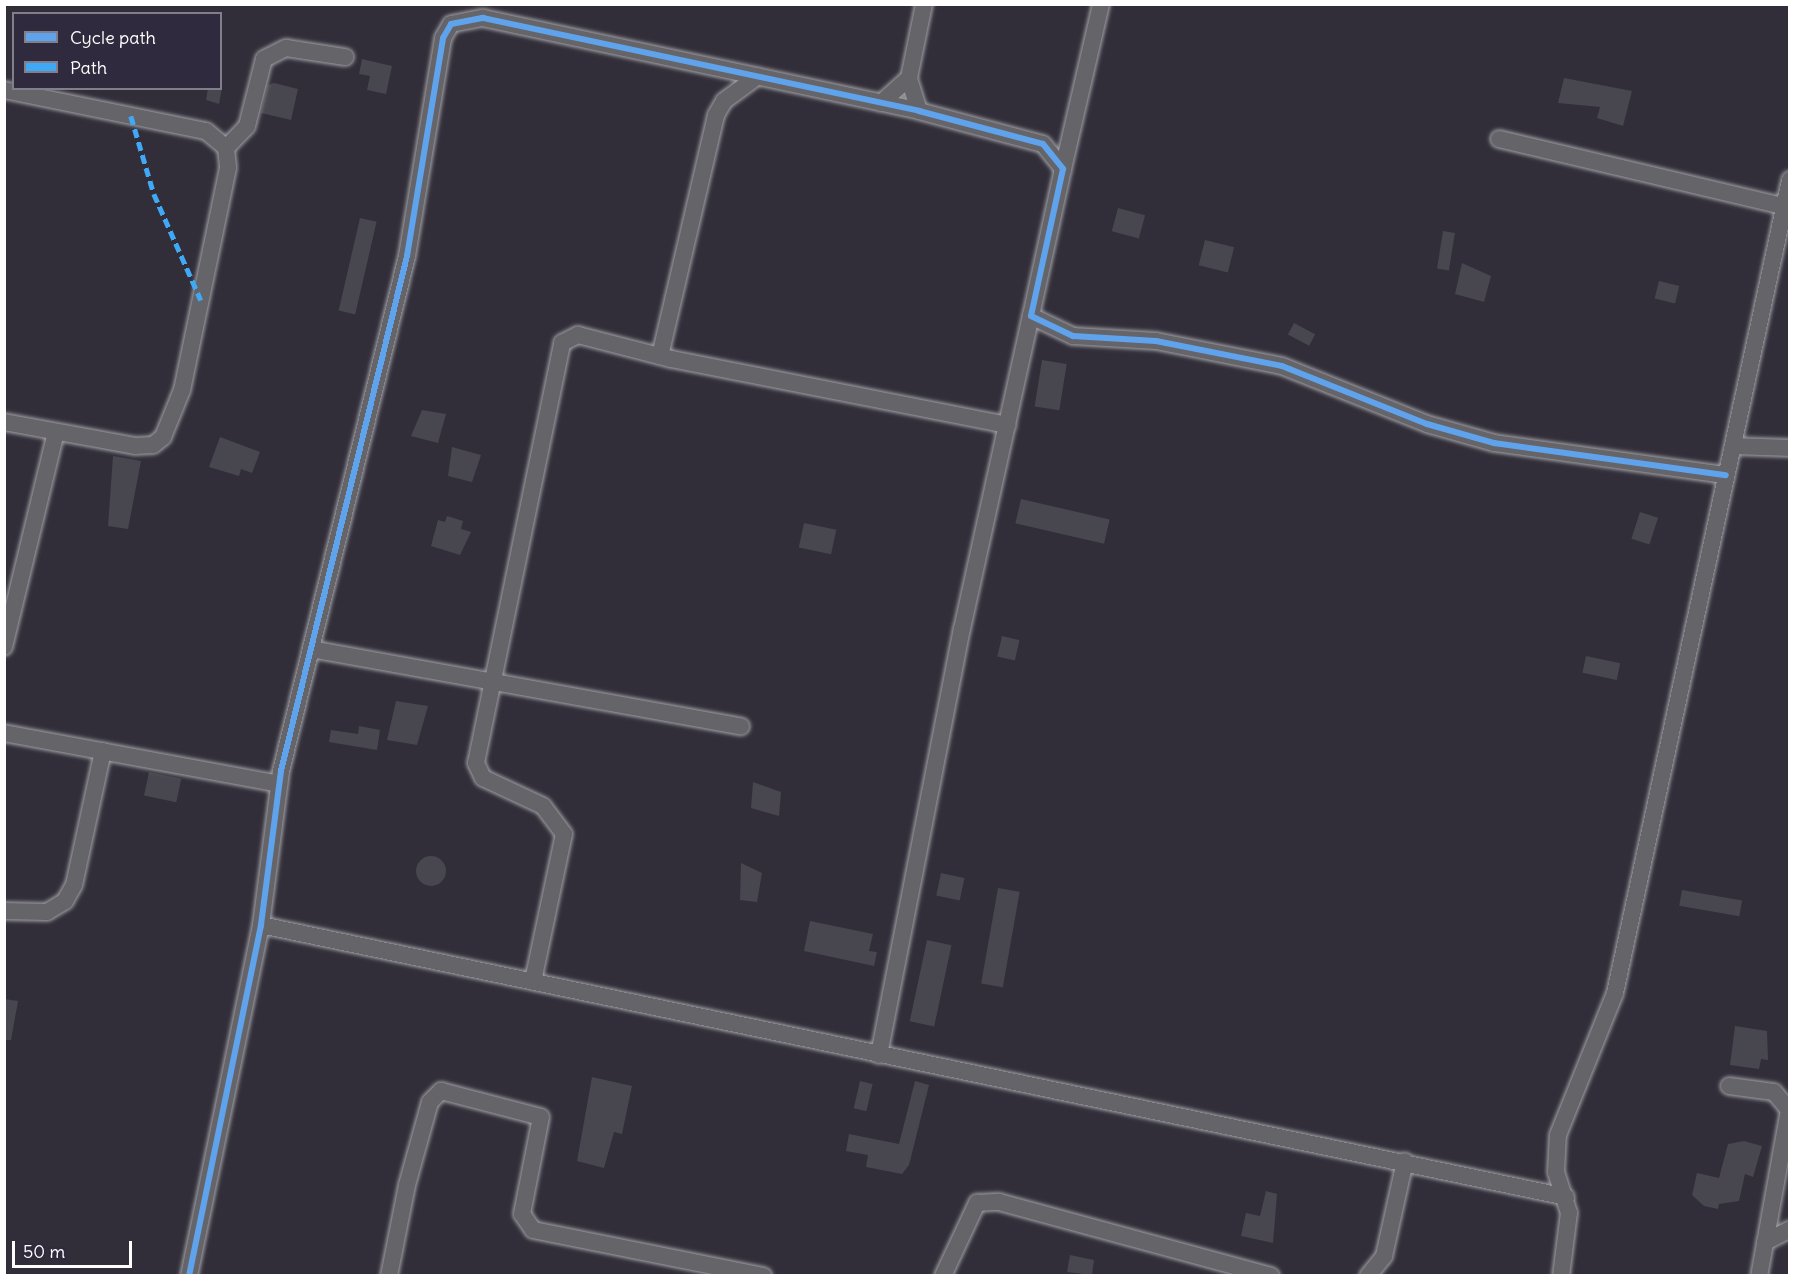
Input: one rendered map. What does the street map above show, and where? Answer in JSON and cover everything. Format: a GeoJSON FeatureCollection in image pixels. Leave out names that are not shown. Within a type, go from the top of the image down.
{"type":"FeatureCollection","features":[{"type":"Feature","properties":{"kind":"street"},"geometry":{"type":"LineString","coordinates":[[919,111],[909,78],[924,4]]}},
{"type":"Feature","properties":{"kind":"street"},"geometry":{"type":"LineString","coordinates":[[879,1055],[962,628],[1101,4]]}},
{"type":"Feature","properties":{"kind":"street"},"geometry":{"type":"LineString","coordinates":[[189,1275],[261,925],[279,784],[407,256],[443,38],[450,24],[483,18],[919,111],[1043,144],[1063,169]]}},
{"type":"Feature","properties":{"kind":"street"},"geometry":{"type":"LineString","coordinates":[[226,148],[247,126],[264,59],[286,48],[345,57]]}},
{"type":"Feature","properties":{"kind":"street"},"geometry":{"type":"LineString","coordinates":[[660,357],[716,115],[724,101],[758,76]]}},
{"type":"Feature","properties":{"kind":"street"},"geometry":{"type":"LineString","coordinates":[[881,103],[909,78]]}},
{"type":"Feature","properties":{"kind":"street"},"geometry":{"type":"LineString","coordinates":[[4,90],[206,131],[226,148],[228,168],[182,390],[163,436],[153,445],[135,446],[4,422]]}},
{"type":"Feature","properties":{"kind":"street"},"geometry":{"type":"LineString","coordinates":[[1499,139],[1784,206]]}},
{"type":"Feature","properties":{"kind":"street"},"geometry":{"type":"LineString","coordinates":[[1561,1275],[1569,1213],[1555,1165],[1558,1135],[1615,993],[1790,180]]}},
{"type":"Feature","properties":{"kind":"street"},"geometry":{"type":"LineString","coordinates":[[1031,316],[1073,336],[1155,341],[1282,366],[1427,424],[1494,443],[1726,475]]}},
{"type":"Feature","properties":{"kind":"street"},"geometry":{"type":"LineString","coordinates":[[533,981],[564,834],[543,806],[483,778],[478,770],[489,680],[562,343],[578,336],[660,357],[1008,425]]}},
{"type":"Feature","properties":{"kind":"street"},"geometry":{"type":"LineString","coordinates":[[4,647],[56,432]]}},
{"type":"Feature","properties":{"kind":"street"},"geometry":{"type":"LineString","coordinates":[[1733,446],[1790,448]]}},
{"type":"Feature","properties":{"kind":"street"},"geometry":{"type":"LineString","coordinates":[[311,648],[741,726]]}},
{"type":"Feature","properties":{"kind":"street"},"geometry":{"type":"LineString","coordinates":[[4,733],[279,784]]}},
{"type":"Feature","properties":{"kind":"street"},"geometry":{"type":"LineString","coordinates":[[4,911],[47,912],[64,901],[74,885],[102,751]]}},
{"type":"Feature","properties":{"kind":"street"},"geometry":{"type":"LineString","coordinates":[[261,925],[879,1055],[1405,1161],[1566,1197]]}},
{"type":"Feature","properties":{"kind":"street"},"geometry":{"type":"LineString","coordinates":[[1729,1086],[1774,1092],[1789,1110],[1759,1275]]}},
{"type":"Feature","properties":{"kind":"street"},"geometry":{"type":"LineString","coordinates":[[389,1275],[407,1185],[430,1102],[441,1090],[541,1117],[522,1214],[533,1230],[763,1275]]}},
{"type":"Feature","properties":{"kind":"street"},"geometry":{"type":"LineString","coordinates":[[1368,1275],[1384,1256],[1405,1161]]}},
{"type":"Feature","properties":{"kind":"street"},"geometry":{"type":"LineString","coordinates":[[943,1275],[977,1203],[999,1202],[1271,1275]]}},
{"type":"Feature","properties":{"kind":"street"},"geometry":{"type":"LineString","coordinates":[[1765,1242],[1790,1229]]}},
{"type":"Feature","properties":{"kind":"building"},"geometry":{"type":"Polygon","coordinates":[[[362,59],[392,66],[386,94],[367,90],[370,76],[359,74],[362,59]]]}},
{"type":"Feature","properties":{"kind":"building"},"geometry":{"type":"Polygon","coordinates":[[[1564,78],[1632,91],[1623,126],[1597,118],[1600,107],[1558,103],[1564,78]]]}},
{"type":"Feature","properties":{"kind":"building"},"geometry":{"type":"Polygon","coordinates":[[[274,83],[298,89],[291,120],[261,113],[268,85],[274,83]]]}},
{"type":"Feature","properties":{"kind":"building"},"geometry":{"type":"Polygon","coordinates":[[[208,90],[222,90],[219,104],[206,100],[208,90]]]}},
{"type":"Feature","properties":{"kind":"building"},"geometry":{"type":"Polygon","coordinates":[[[1118,208],[1145,215],[1139,238],[1112,231],[1118,208]]]}},
{"type":"Feature","properties":{"kind":"building"},"geometry":{"type":"Polygon","coordinates":[[[360,218],[377,222],[355,314],[339,311],[360,218]]]}},
{"type":"Feature","properties":{"kind":"building"},"geometry":{"type":"Polygon","coordinates":[[[1443,231],[1455,233],[1449,270],[1437,269],[1443,231]]]}},
{"type":"Feature","properties":{"kind":"building"},"geometry":{"type":"Polygon","coordinates":[[[1205,240],[1234,247],[1228,272],[1199,265],[1205,240]]]}},
{"type":"Feature","properties":{"kind":"building"},"geometry":{"type":"Polygon","coordinates":[[[1462,263],[1491,276],[1484,302],[1455,294],[1462,263]]]}},
{"type":"Feature","properties":{"kind":"building"},"geometry":{"type":"Polygon","coordinates":[[[1659,281],[1679,286],[1675,304],[1655,298],[1659,281]]]}},
{"type":"Feature","properties":{"kind":"building"},"geometry":{"type":"Polygon","coordinates":[[[1294,323],[1315,334],[1309,346],[1288,334],[1294,323]]]}},
{"type":"Feature","properties":{"kind":"building"},"geometry":{"type":"Polygon","coordinates":[[[1042,360],[1067,364],[1059,410],[1035,406],[1042,360]]]}},
{"type":"Feature","properties":{"kind":"building"},"geometry":{"type":"Polygon","coordinates":[[[422,410],[446,414],[438,443],[411,436],[422,410]]]}},
{"type":"Feature","properties":{"kind":"building"},"geometry":{"type":"Polygon","coordinates":[[[220,437],[260,452],[252,473],[241,469],[239,476],[209,467],[220,437]]]}},
{"type":"Feature","properties":{"kind":"building"},"geometry":{"type":"Polygon","coordinates":[[[452,447],[481,455],[472,482],[448,476],[452,447]]]}},
{"type":"Feature","properties":{"kind":"building"},"geometry":{"type":"Polygon","coordinates":[[[113,456],[141,461],[128,529],[108,526],[113,456]]]}},
{"type":"Feature","properties":{"kind":"building"},"geometry":{"type":"Polygon","coordinates":[[[1021,499],[1110,519],[1104,544],[1015,523],[1021,499]]]}},
{"type":"Feature","properties":{"kind":"building"},"geometry":{"type":"Polygon","coordinates":[[[1640,512],[1658,518],[1649,545],[1631,539],[1640,512]]]}},
{"type":"Feature","properties":{"kind":"building"},"geometry":{"type":"Polygon","coordinates":[[[447,516],[463,521],[461,529],[471,532],[460,555],[431,546],[438,520],[445,522],[447,516]]]}},
{"type":"Feature","properties":{"kind":"building"},"geometry":{"type":"Polygon","coordinates":[[[804,523],[836,530],[831,554],[799,547],[804,523]]]}},
{"type":"Feature","properties":{"kind":"building"},"geometry":{"type":"Polygon","coordinates":[[[1002,636],[1020,640],[1015,661],[997,656],[1002,636]]]}},
{"type":"Feature","properties":{"kind":"building"},"geometry":{"type":"Polygon","coordinates":[[[1586,656],[1620,663],[1617,680],[1582,673],[1586,656]]]}},
{"type":"Feature","properties":{"kind":"building"},"geometry":{"type":"Polygon","coordinates":[[[396,701],[428,706],[417,745],[387,740],[396,701]]]}},
{"type":"Feature","properties":{"kind":"building"},"geometry":{"type":"Polygon","coordinates":[[[359,726],[380,730],[377,750],[329,742],[331,730],[358,734],[359,726]]]}},
{"type":"Feature","properties":{"kind":"building"},"geometry":{"type":"Polygon","coordinates":[[[149,772],[181,779],[176,802],[144,795],[149,772]]]}},
{"type":"Feature","properties":{"kind":"building"},"geometry":{"type":"Polygon","coordinates":[[[753,782],[781,792],[779,816],[751,808],[753,782]]]}},
{"type":"Feature","properties":{"kind":"building"},"geometry":{"type":"Polygon","coordinates":[[[431,856],[441,861],[446,871],[441,881],[431,886],[421,881],[416,871],[421,861],[431,856]]]}},
{"type":"Feature","properties":{"kind":"building"},"geometry":{"type":"Polygon","coordinates":[[[741,863],[762,873],[757,902],[740,900],[741,863]]]}},
{"type":"Feature","properties":{"kind":"building"},"geometry":{"type":"Polygon","coordinates":[[[941,873],[964,878],[960,900],[936,895],[941,873]]]}},
{"type":"Feature","properties":{"kind":"building"},"geometry":{"type":"Polygon","coordinates":[[[998,888],[1020,892],[1003,987],[981,984],[998,888]]]}},
{"type":"Feature","properties":{"kind":"building"},"geometry":{"type":"Polygon","coordinates":[[[1682,890],[1742,901],[1739,916],[1679,906],[1682,890]]]}},
{"type":"Feature","properties":{"kind":"building"},"geometry":{"type":"Polygon","coordinates":[[[810,921],[873,934],[869,951],[877,952],[874,966],[804,951],[810,921]]]}},
{"type":"Feature","properties":{"kind":"building"},"geometry":{"type":"Polygon","coordinates":[[[927,940],[951,945],[934,1026],[910,1021],[927,940]]]}},
{"type":"Feature","properties":{"kind":"building"},"geometry":{"type":"Polygon","coordinates":[[[4,999],[18,1001],[11,1040],[4,1040],[4,999]]]}},
{"type":"Feature","properties":{"kind":"building"},"geometry":{"type":"Polygon","coordinates":[[[1735,1026],[1767,1031],[1768,1060],[1761,1059],[1759,1069],[1730,1065],[1735,1026]]]}},
{"type":"Feature","properties":{"kind":"building"},"geometry":{"type":"Polygon","coordinates":[[[592,1077],[632,1086],[622,1134],[614,1132],[604,1168],[577,1161],[592,1077]]]}},
{"type":"Feature","properties":{"kind":"building"},"geometry":{"type":"Polygon","coordinates":[[[860,1081],[873,1084],[866,1111],[854,1108],[860,1081]]]}},
{"type":"Feature","properties":{"kind":"building"},"geometry":{"type":"Polygon","coordinates":[[[915,1081],[929,1085],[909,1165],[902,1174],[866,1167],[868,1155],[846,1151],[849,1134],[899,1144],[915,1081]]]}},
{"type":"Feature","properties":{"kind":"building"},"geometry":{"type":"Polygon","coordinates":[[[1744,1141],[1762,1146],[1753,1177],[1745,1174],[1739,1201],[1719,1204],[1718,1209],[1704,1206],[1692,1195],[1697,1173],[1719,1178],[1728,1144],[1744,1141]]]}},
{"type":"Feature","properties":{"kind":"building"},"geometry":{"type":"Polygon","coordinates":[[[1266,1191],[1277,1194],[1273,1243],[1241,1236],[1246,1213],[1260,1216],[1266,1191]]]}},
{"type":"Feature","properties":{"kind":"building"},"geometry":{"type":"Polygon","coordinates":[[[1070,1255],[1094,1260],[1092,1275],[1067,1272],[1070,1255]]]}},
{"type":"Feature","properties":{"kind":"marked path"},"geometry":{"type":"LineString","coordinates":[[131,116],[154,194],[201,300]]}},
{"type":"Feature","properties":{"kind":"cycle path"},"geometry":{"type":"LineString","coordinates":[[189,1276],[261,925],[281,771],[407,256],[443,38],[451,24],[483,18],[919,111],[1043,144],[1063,169],[1031,316],[1073,336],[1156,341],[1282,366],[1427,424],[1494,443],[1726,475]]}}]}
